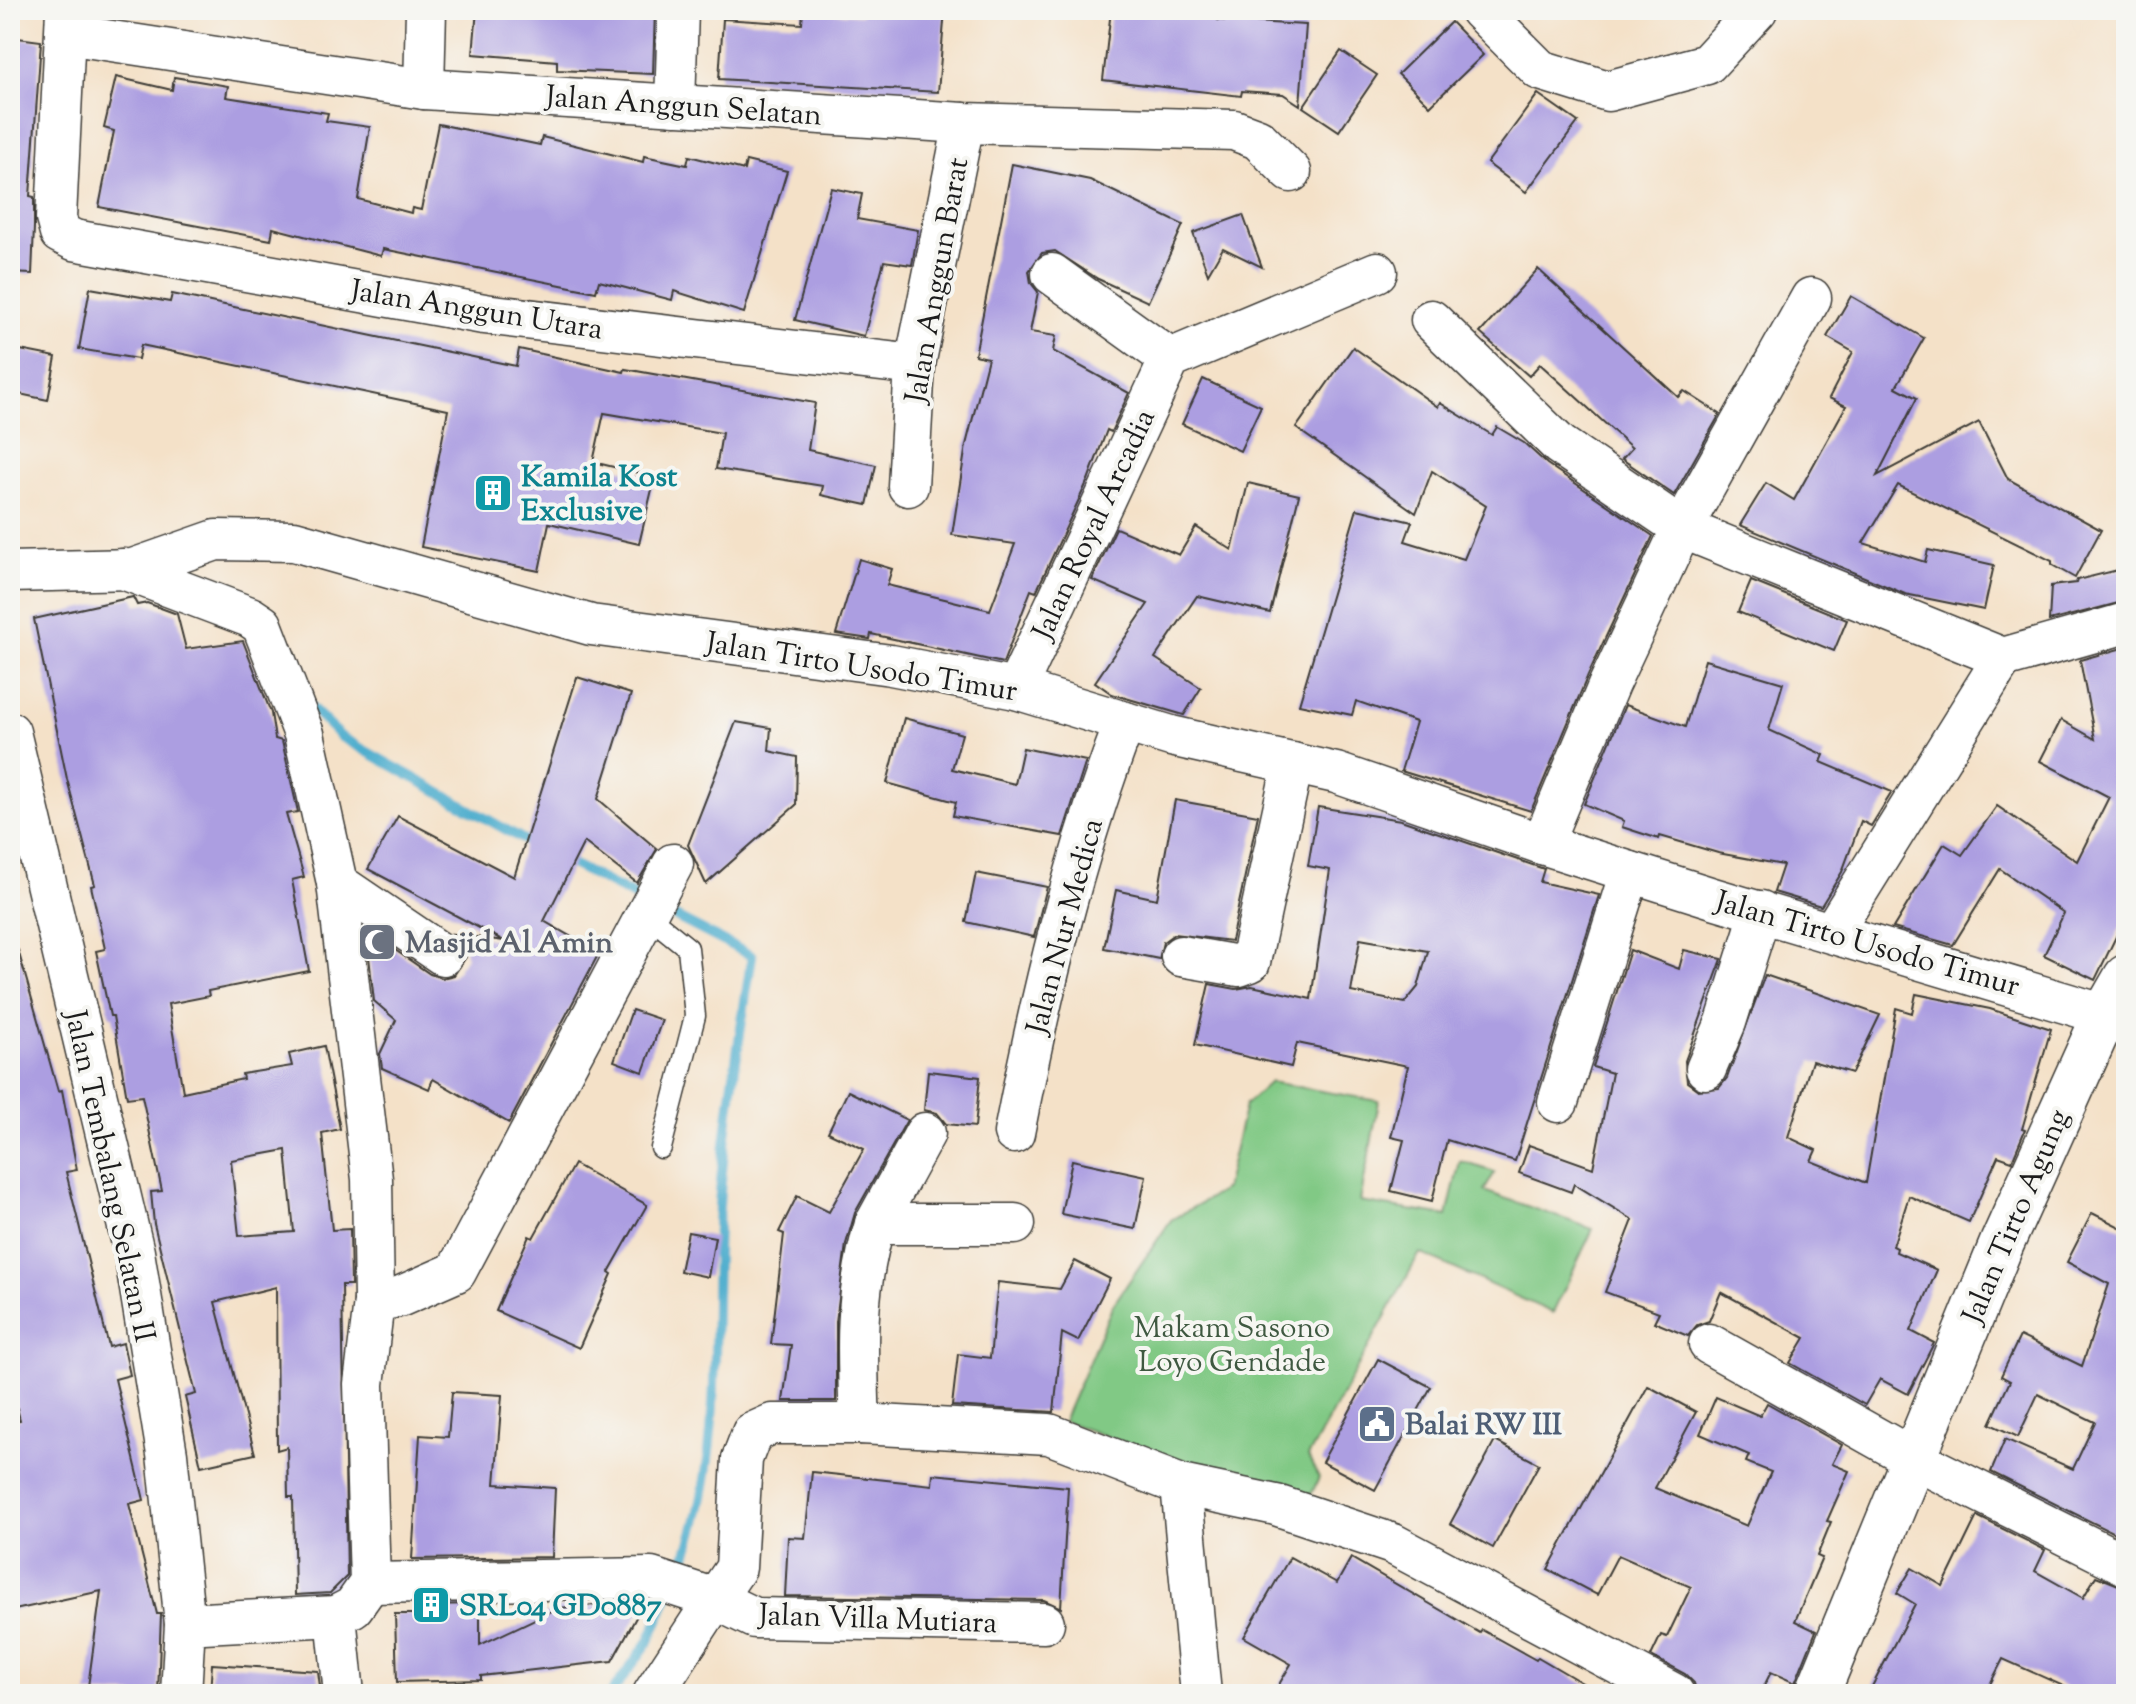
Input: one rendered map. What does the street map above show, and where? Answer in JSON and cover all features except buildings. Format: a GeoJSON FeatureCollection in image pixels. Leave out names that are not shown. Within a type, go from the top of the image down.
{"type":"FeatureCollection","features":[{"type":"Feature","properties":{"kind":"main road","name":"Jalan Tirto Agung"},"geometry":{"type":"LineString","coordinates":[[1817,1694],[2002,1243],[2119,1003]]}},
{"type":"Feature","properties":{"kind":"street"},"geometry":{"type":"LineString","coordinates":[[424,89],[426,10]]}},
{"type":"Feature","properties":{"kind":"street"},"geometry":{"type":"LineString","coordinates":[[675,105],[678,10]]}},
{"type":"Feature","properties":{"kind":"street"},"geometry":{"type":"LineString","coordinates":[[1480,10],[1540,70],[1608,91],[1707,64],[1757,10]]}},
{"type":"Feature","properties":{"kind":"street","name":"Jalan Anggun Selatan"},"geometry":{"type":"LineString","coordinates":[[66,22],[424,89],[964,123],[1234,130],[1258,139],[1291,172]]}},
{"type":"Feature","properties":{"kind":"street","name":"Jalan Anggun Utara"},"geometry":{"type":"LineString","coordinates":[[66,22],[56,218],[60,233],[74,240],[484,314],[915,365]]}},
{"type":"Feature","properties":{"kind":"street","name":"Jalan Anggun Barat"},"geometry":{"type":"LineString","coordinates":[[908,486],[915,365],[964,123]]}},
{"type":"Feature","properties":{"kind":"street"},"geometry":{"type":"LineString","coordinates":[[1052,274],[1170,359],[1377,272]]}},
{"type":"Feature","properties":{"kind":"street"},"geometry":{"type":"LineString","coordinates":[[1542,844],[1609,684],[1682,528],[1811,298]]}},
{"type":"Feature","properties":{"kind":"street"},"geometry":{"type":"LineString","coordinates":[[1431,320],[1560,445],[1682,528],[2003,658],[2126,623]]}},
{"type":"Feature","properties":{"kind":"street","name":"Jalan Royal Arcadia"},"geometry":{"type":"LineString","coordinates":[[1016,689],[1170,359]]}},
{"type":"Feature","properties":{"kind":"street","name":"Jalan Tirto Usodo Timur"},"geometry":{"type":"LineString","coordinates":[[140,566],[216,540],[294,541],[591,625],[891,665],[1016,689],[1125,722],[1336,773],[1542,844],[1761,911],[2119,1003]]}},
{"type":"Feature","properties":{"kind":"street"},"geometry":{"type":"LineString","coordinates":[[10,572],[140,566],[262,625],[304,734],[337,883],[372,1179],[374,1302],[364,1384],[370,1583],[353,1607],[336,1616],[185,1624]]}},
{"type":"Feature","properties":{"kind":"street"},"geometry":{"type":"LineString","coordinates":[[1833,931],[2003,658]]}},
{"type":"Feature","properties":{"kind":"street","name":"Jalan Nur Medica"},"geometry":{"type":"LineString","coordinates":[[1014,1133],[1044,979],[1125,722]]}},
{"type":"Feature","properties":{"kind":"street","name":"Jalan Tembalang Selatan II"},"geometry":{"type":"LineString","coordinates":[[10,732],[134,1252],[167,1454],[185,1624],[181,1694]]}},
{"type":"Feature","properties":{"kind":"street"},"geometry":{"type":"LineString","coordinates":[[1181,956],[1239,966],[1250,962],[1293,763]]}},
{"type":"Feature","properties":{"kind":"street"},"geometry":{"type":"LineString","coordinates":[[374,1302],[399,1297],[456,1272],[673,864]]}},
{"type":"Feature","properties":{"kind":"street"},"geometry":{"type":"LineString","coordinates":[[1558,1102],[1630,872]]}},
{"type":"Feature","properties":{"kind":"street"},"geometry":{"type":"LineString","coordinates":[[337,883],[443,955]]}},
{"type":"Feature","properties":{"kind":"street"},"geometry":{"type":"LineString","coordinates":[[1706,1069],[1726,1022],[1761,911]]}},
{"type":"Feature","properties":{"kind":"street"},"geometry":{"type":"LineString","coordinates":[[860,1424],[856,1327],[865,1257],[875,1224],[925,1133]]}},
{"type":"Feature","properties":{"kind":"street"},"geometry":{"type":"LineString","coordinates":[[875,1224],[1015,1224]]}},
{"type":"Feature","properties":{"kind":"street"},"geometry":{"type":"LineString","coordinates":[[1709,1344],[1914,1459],[2126,1565]]}},
{"type":"Feature","properties":{"kind":"street","name":"Jalan Villa Mutiara"},"geometry":{"type":"LineString","coordinates":[[684,1589],[736,1568],[742,1459],[752,1433],[772,1424],[860,1424],[1049,1434],[1181,1485],[1276,1505],[1393,1544],[1674,1694]]}},
{"type":"Feature","properties":{"kind":"street"},"geometry":{"type":"LineString","coordinates":[[1181,1485],[1201,1694]]}},
{"type":"Feature","properties":{"kind":"street","name":"Jalan Villa Mutiara"},"geometry":{"type":"LineString","coordinates":[[370,1583],[684,1589],[754,1618],[1044,1623]]}},
{"type":"Feature","properties":{"kind":"street","name":"Jalan Villa Mutiara"},"geometry":{"type":"LineString","coordinates":[[653,1694],[684,1589]]}},
{"type":"Feature","properties":{"kind":"street"},"geometry":{"type":"LineString","coordinates":[[336,1616],[344,1694]]}},
{"type":"Feature","properties":{"kind":"lane"},"geometry":{"type":"LineString","coordinates":[[646,914],[688,948],[695,1016],[661,1148]]}},
{"type":"Feature","properties":{"kind":"green space","name":"Makam Sasono Loyo Gendade"},"geometry":{"type":"Polygon","coordinates":[[[1270,1082],[1379,1101],[1360,1202],[1447,1216],[1460,1161],[1495,1172],[1484,1191],[1593,1229],[1553,1313],[1420,1253],[1308,1457],[1319,1478],[1310,1497],[1243,1485],[1063,1421],[1113,1305],[1171,1220],[1225,1189],[1245,1105],[1270,1082]]]}},
{"type":"Feature","properties":{"kind":"waterway"},"geometry":{"type":"LineString","coordinates":[[309,705],[341,737],[535,846]]}},
{"type":"Feature","properties":{"kind":"waterway"},"geometry":{"type":"LineString","coordinates":[[560,858],[646,902]]}},
{"type":"Feature","properties":{"kind":"waterway"},"geometry":{"type":"LineString","coordinates":[[660,909],[752,956],[720,1192],[710,1438],[704,1487],[693,1534],[677,1578]]}},
{"type":"Feature","properties":{"kind":"waterway"},"geometry":{"type":"LineString","coordinates":[[611,1694],[649,1641],[670,1592]]}},
{"type":"Feature","properties":{"kind":"place","name":"Kamila Kost Exclusive"},"geometry":{"type":"Point","coordinates":[493,493]}},
{"type":"Feature","properties":{"kind":"place","name":"Masjid Al Amin"},"geometry":{"type":"Point","coordinates":[377,942]}},
{"type":"Feature","properties":{"kind":"place","name":"Balai RW III"},"geometry":{"type":"Point","coordinates":[1377,1424]}},
{"type":"Feature","properties":{"kind":"place","name":"SRL04 GD0887"},"geometry":{"type":"Point","coordinates":[431,1605]}}]}
